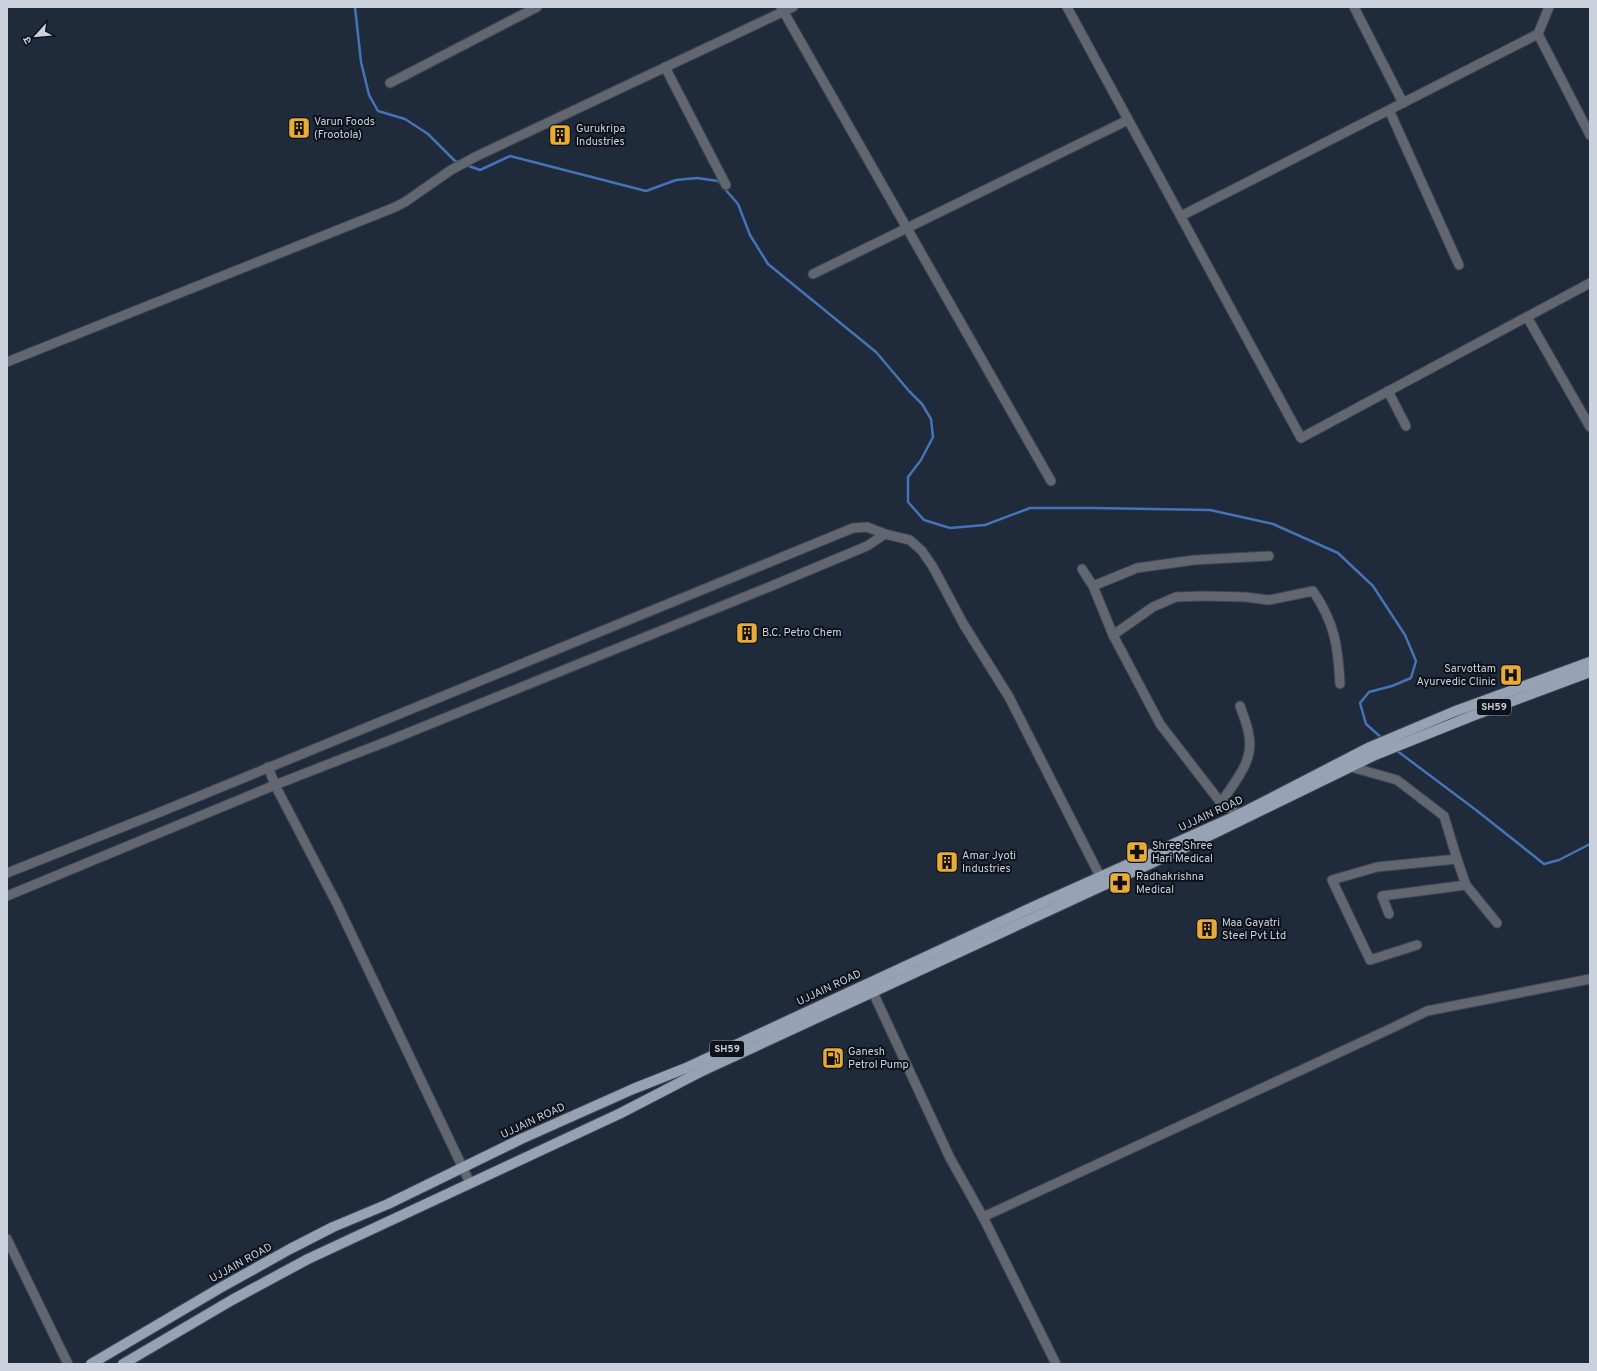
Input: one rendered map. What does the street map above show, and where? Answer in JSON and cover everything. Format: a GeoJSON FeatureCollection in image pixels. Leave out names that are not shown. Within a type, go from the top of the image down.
{"type":"FeatureCollection","features":[{"type":"Feature","properties":{"kind":"main road","name":"UJJAIN ROAD"},"geometry":{"type":"LineString","coordinates":[[1103,881],[1373,750],[1460,710],[1590,662]]}},
{"type":"Feature","properties":{"kind":"main road","name":"UJJAIN ROAD"},"geometry":{"type":"LineString","coordinates":[[1398,739],[1472,716],[1590,672]]}},
{"type":"Feature","properties":{"kind":"main road","name":"UJJAIN ROAD"},"geometry":{"type":"LineString","coordinates":[[91,1364],[290,1249],[333,1227],[388,1204],[521,1139],[633,1089],[686,1068],[871,988],[1103,881],[1262,811],[1351,767],[1373,750]]}},
{"type":"Feature","properties":{"kind":"main road","name":"UJJAIN ROAD"},"geometry":{"type":"LineString","coordinates":[[123,1364],[232,1300],[301,1263],[470,1182],[621,1113],[700,1072],[871,988]]}},
{"type":"Feature","properties":{"kind":"street"},"geometry":{"type":"LineString","coordinates":[[390,84],[536,7]]}},
{"type":"Feature","properties":{"kind":"street"},"geometry":{"type":"LineString","coordinates":[[7,362],[394,208],[451,170],[477,156],[666,67],[783,9],[793,7]]}},
{"type":"Feature","properties":{"kind":"street"},"geometry":{"type":"LineString","coordinates":[[1067,7],[1301,438],[1590,283]]}},
{"type":"Feature","properties":{"kind":"street"},"geometry":{"type":"LineString","coordinates":[[1354,7],[1403,103]]}},
{"type":"Feature","properties":{"kind":"street"},"geometry":{"type":"LineString","coordinates":[[1180,216],[1538,34],[1549,7]]}},
{"type":"Feature","properties":{"kind":"street"},"geometry":{"type":"LineString","coordinates":[[783,9],[1051,481]]}},
{"type":"Feature","properties":{"kind":"street"},"geometry":{"type":"LineString","coordinates":[[1538,34],[1590,134]]}},
{"type":"Feature","properties":{"kind":"street"},"geometry":{"type":"LineString","coordinates":[[666,67],[726,185]]}},
{"type":"Feature","properties":{"kind":"street"},"geometry":{"type":"LineString","coordinates":[[1389,110],[1459,265]]}},
{"type":"Feature","properties":{"kind":"street"},"geometry":{"type":"LineString","coordinates":[[813,274],[1128,120]]}},
{"type":"Feature","properties":{"kind":"street"},"geometry":{"type":"LineString","coordinates":[[1527,317],[1590,427]]}},
{"type":"Feature","properties":{"kind":"street"},"geometry":{"type":"LineString","coordinates":[[1388,391],[1406,426]]}},
{"type":"Feature","properties":{"kind":"street"},"geometry":{"type":"LineString","coordinates":[[7,873],[853,528],[867,527],[885,534],[910,540],[922,551],[933,567],[964,625],[1009,697],[1103,881]]}},
{"type":"Feature","properties":{"kind":"street"},"geometry":{"type":"LineString","coordinates":[[7,896],[275,785],[403,735],[769,587],[867,546],[885,534]]}},
{"type":"Feature","properties":{"kind":"street"},"geometry":{"type":"LineString","coordinates":[[1093,586],[1137,568],[1194,560],[1269,556]]}},
{"type":"Feature","properties":{"kind":"street"},"geometry":{"type":"LineString","coordinates":[[1082,569],[1093,586],[1113,635],[1160,724],[1221,803],[1240,814]]}},
{"type":"Feature","properties":{"kind":"street"},"geometry":{"type":"LineString","coordinates":[[1113,635],[1153,608],[1176,597],[1245,597],[1269,600],[1313,591],[1321,602],[1331,623],[1338,648],[1340,684]]}},
{"type":"Feature","properties":{"kind":"street"},"geometry":{"type":"LineString","coordinates":[[1221,803],[1244,770],[1250,751],[1249,735],[1240,706]]}},
{"type":"Feature","properties":{"kind":"street"},"geometry":{"type":"LineString","coordinates":[[268,766],[275,785],[337,904],[470,1182]]}},
{"type":"Feature","properties":{"kind":"street"},"geometry":{"type":"LineString","coordinates":[[1351,767],[1397,780],[1444,816],[1466,885],[1497,923]]}},
{"type":"Feature","properties":{"kind":"street"},"geometry":{"type":"LineString","coordinates":[[1417,945],[1370,960],[1332,880],[1377,867],[1457,859]]}},
{"type":"Feature","properties":{"kind":"street"},"geometry":{"type":"LineString","coordinates":[[1389,914],[1382,896],[1466,885]]}},
{"type":"Feature","properties":{"kind":"street"},"geometry":{"type":"LineString","coordinates":[[983,1217],[1427,1011],[1590,978]]}},
{"type":"Feature","properties":{"kind":"street"},"geometry":{"type":"LineString","coordinates":[[871,988],[950,1158],[983,1217],[1056,1364]]}},
{"type":"Feature","properties":{"kind":"street"},"geometry":{"type":"LineString","coordinates":[[7,1239],[68,1364]]}},
{"type":"Feature","properties":{"kind":"waterway"},"geometry":{"type":"LineString","coordinates":[[355,7],[361,62],[369,95],[378,111],[405,119],[428,134],[455,161],[459,162]]}},
{"type":"Feature","properties":{"kind":"waterway"},"geometry":{"type":"LineString","coordinates":[[466,165],[480,170],[510,156],[646,191],[676,180],[697,178],[718,181],[738,204],[750,235],[768,264],[876,352],[922,404],[931,419],[933,437],[921,460],[908,477],[908,502],[924,520],[950,528],[985,525],[1030,508],[1210,510],[1273,524],[1338,553],[1373,586],[1405,635],[1416,661],[1411,678],[1392,686],[1369,692],[1360,703],[1366,724],[1383,739]]}},
{"type":"Feature","properties":{"kind":"waterway"},"geometry":{"type":"LineString","coordinates":[[1396,750],[1476,810],[1544,864],[1559,860],[1590,844]]}},
{"type":"Feature","properties":{"kind":"place","name":"Varun Foods (Frootola)"},"geometry":{"type":"Point","coordinates":[299,128]}},
{"type":"Feature","properties":{"kind":"place","name":"Gurukripa Industries"},"geometry":{"type":"Point","coordinates":[560,135]}},
{"type":"Feature","properties":{"kind":"place","name":"B.C. Petro Chem"},"geometry":{"type":"Point","coordinates":[747,633]}},
{"type":"Feature","properties":{"kind":"place","name":"Sarvottam Ayurvedic Clinic"},"geometry":{"type":"Point","coordinates":[1511,675]}},
{"type":"Feature","properties":{"kind":"place","name":"Shree Shree Hari Medical"},"geometry":{"type":"Point","coordinates":[1137,852]}},
{"type":"Feature","properties":{"kind":"place","name":"Amar Jyoti Industries"},"geometry":{"type":"Point","coordinates":[947,862]}},
{"type":"Feature","properties":{"kind":"place","name":"Radhakrishna Medical"},"geometry":{"type":"Point","coordinates":[1120,883]}},
{"type":"Feature","properties":{"kind":"place","name":"Maa Gayatri Steel Pvt Ltd"},"geometry":{"type":"Point","coordinates":[1207,929]}},
{"type":"Feature","properties":{"kind":"place","name":"Ganesh Petrol Pump"},"geometry":{"type":"Point","coordinates":[833,1058]}}]}
